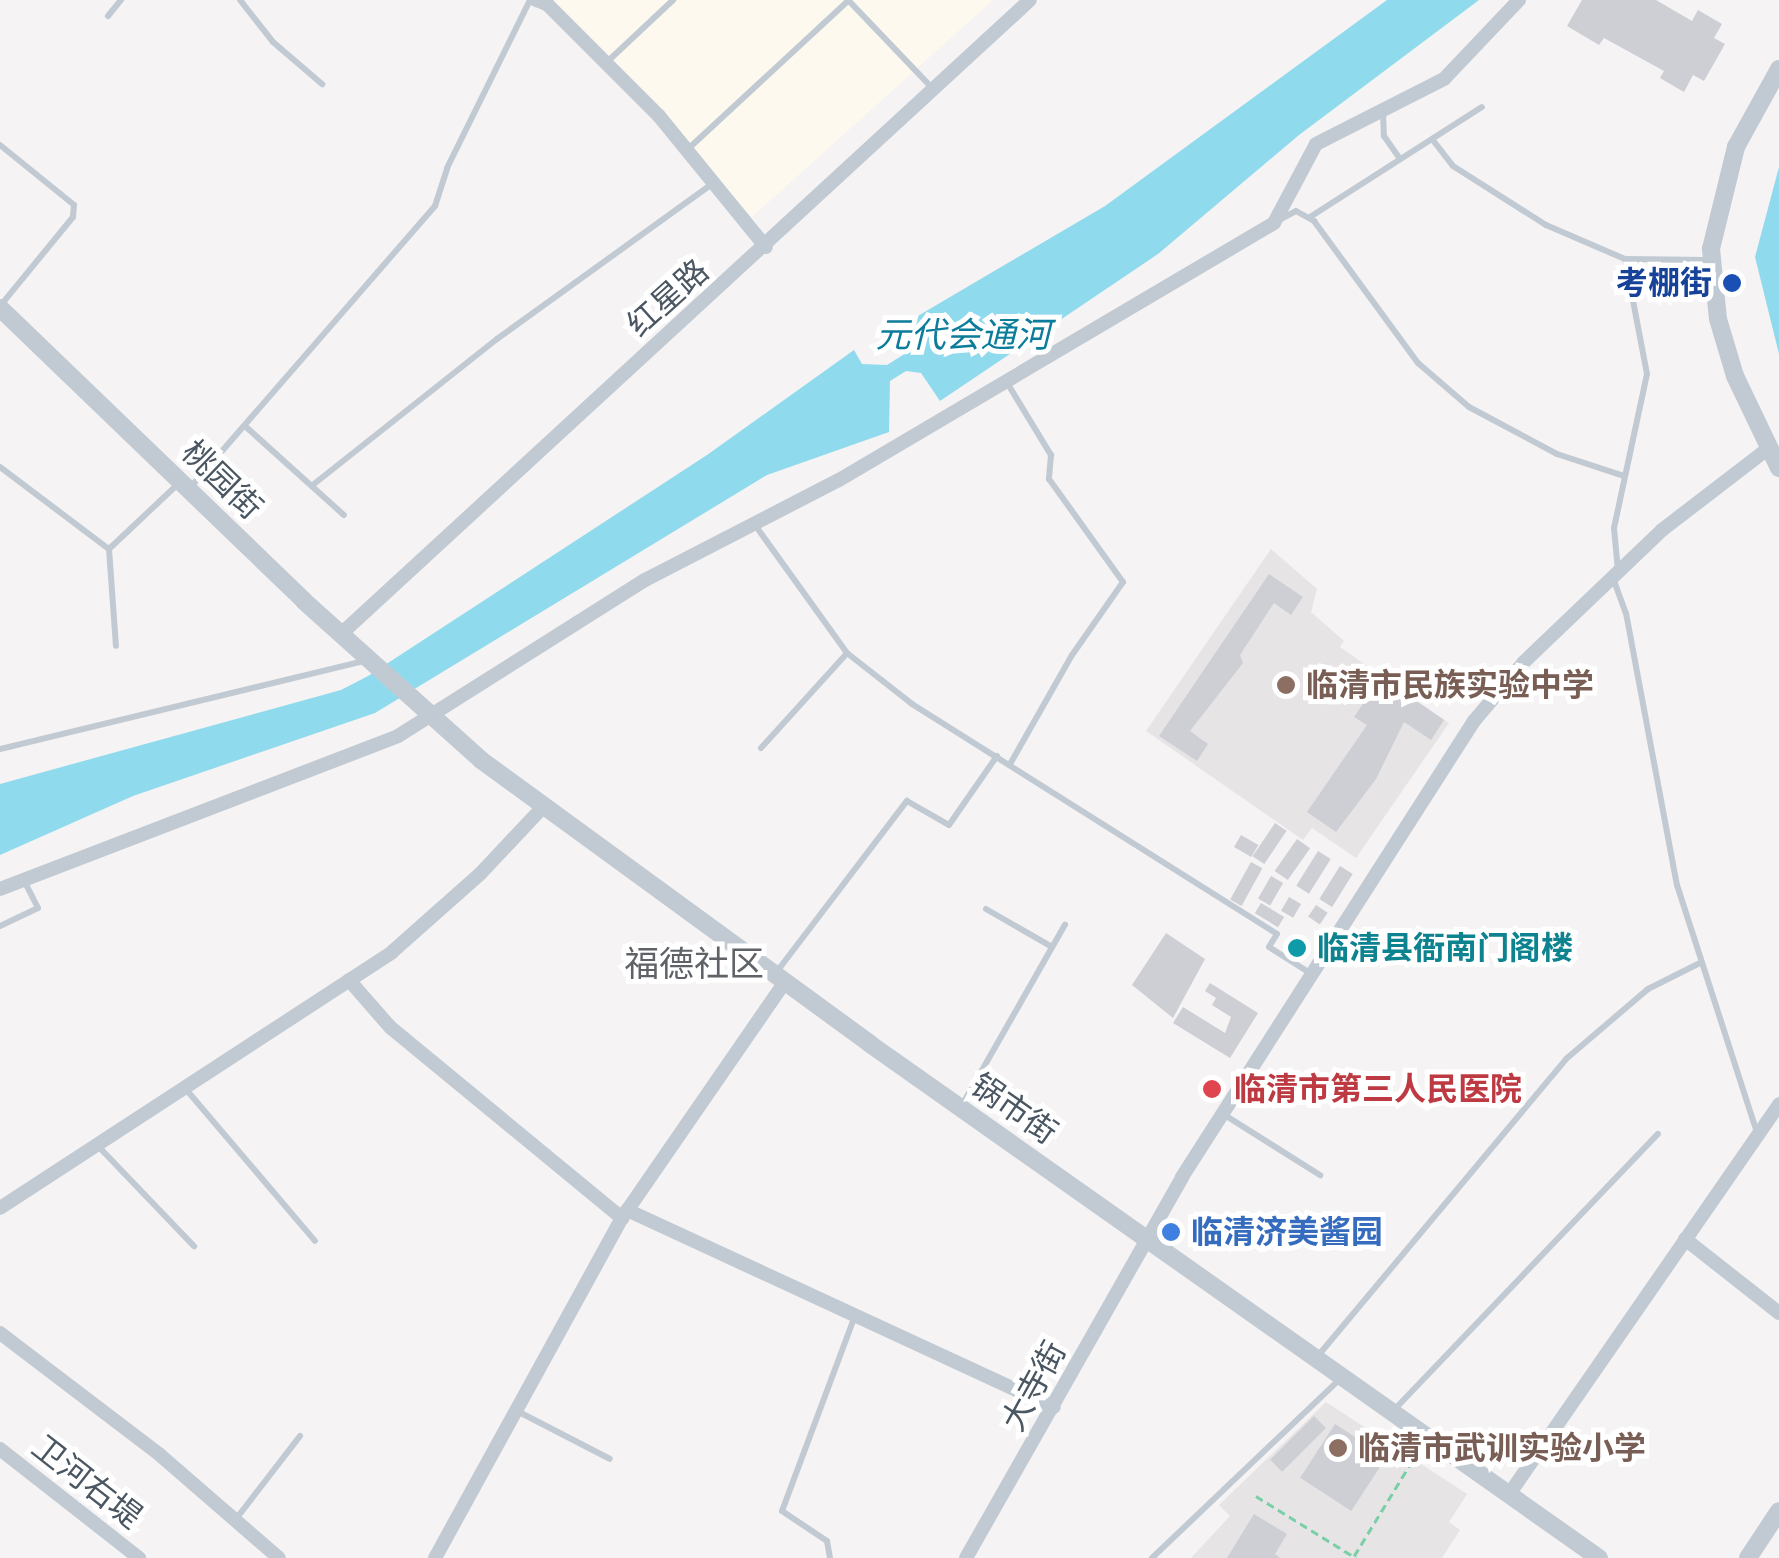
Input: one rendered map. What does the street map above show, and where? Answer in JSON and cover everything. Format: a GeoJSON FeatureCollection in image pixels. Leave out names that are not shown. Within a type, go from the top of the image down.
{"type":"FeatureCollection","features":[{"type":"Feature","properties":{"kind":"street"},"geometry":{"type":"LineString","coordinates":[[533,0],[606,62],[766,246]]}},
{"type":"Feature","properties":{"kind":"street","name":"红星路"},"geometry":{"type":"LineString","coordinates":[[341,634],[1030,0]]}},
{"type":"Feature","properties":{"kind":"street"},"geometry":{"type":"LineString","coordinates":[[0,889],[25,882],[167,820],[347,758],[431,715],[645,580],[754,524],[1006,381],[1274,223],[1316,144],[1444,79],[1519,0]]}},
{"type":"Feature","properties":{"kind":"street"},"geometry":{"type":"LineString","coordinates":[[1779,69],[1736,147],[1712,260],[1718,319],[1734,376],[1779,468]]}},
{"type":"Feature","properties":{"kind":"street","name":"桃园街"},"geometry":{"type":"LineString","coordinates":[[0,307],[406,693]]}},
{"type":"Feature","properties":{"kind":"street"},"geometry":{"type":"LineString","coordinates":[[1147,1240],[1310,974],[1474,721],[1616,575],[1768,448]]}},
{"type":"Feature","properties":{"kind":"street","name":"锅市街"},"geometry":{"type":"LineString","coordinates":[[406,693],[542,807],[960,1108],[1599,1558]]}},
{"type":"Feature","properties":{"kind":"street"},"geometry":{"type":"LineString","coordinates":[[0,1208],[392,952],[480,874],[542,807]]}},
{"type":"Feature","properties":{"kind":"street"},"geometry":{"type":"LineString","coordinates":[[435,1558],[625,1214],[780,979]]}},
{"type":"Feature","properties":{"kind":"street"},"geometry":{"type":"LineString","coordinates":[[349,980],[390,1027],[625,1214],[1054,1407]]}},
{"type":"Feature","properties":{"kind":"street"},"geometry":{"type":"LineString","coordinates":[[1510,1493],[1779,1104]]}},
{"type":"Feature","properties":{"kind":"street"},"geometry":{"type":"LineString","coordinates":[[1685,1239],[1779,1313]]}},
{"type":"Feature","properties":{"kind":"street","name":"大寺街"},"geometry":{"type":"LineString","coordinates":[[966,1558],[1147,1240]]}},
{"type":"Feature","properties":{"kind":"street"},"geometry":{"type":"LineString","coordinates":[[0,1333],[279,1558]]}},
{"type":"Feature","properties":{"kind":"street","name":"卫河右堤"},"geometry":{"type":"LineString","coordinates":[[0,1449],[139,1558]]}},
{"type":"Feature","properties":{"kind":"street"},"geometry":{"type":"LineString","coordinates":[[1748,1558],[1779,1510]]}},
{"type":"Feature","properties":{"kind":"lane"},"geometry":{"type":"LineString","coordinates":[[108,16],[121,0]]}},
{"type":"Feature","properties":{"kind":"lane"},"geometry":{"type":"LineString","coordinates":[[240,0],[274,42],[322,84]]}},
{"type":"Feature","properties":{"kind":"lane"},"geometry":{"type":"LineString","coordinates":[[110,549],[185,486],[245,426],[435,206],[447,168],[533,0]]}},
{"type":"Feature","properties":{"kind":"lane"},"geometry":{"type":"LineString","coordinates":[[606,62],[673,0]]}},
{"type":"Feature","properties":{"kind":"lane"},"geometry":{"type":"LineString","coordinates":[[686,150],[849,0],[934,90]]}},
{"type":"Feature","properties":{"kind":"lane"},"geometry":{"type":"LineString","coordinates":[[1310,218],[1482,107]]}},
{"type":"Feature","properties":{"kind":"lane"},"geometry":{"type":"LineString","coordinates":[[1383,110],[1384,136],[1400,159]]}},
{"type":"Feature","properties":{"kind":"lane"},"geometry":{"type":"LineString","coordinates":[[1432,139],[1470,178],[1546,225],[1625,259],[1712,260]]}},
{"type":"Feature","properties":{"kind":"lane"},"geometry":{"type":"LineString","coordinates":[[0,145],[74,204],[72,217],[0,307]]}},
{"type":"Feature","properties":{"kind":"lane"},"geometry":{"type":"LineString","coordinates":[[314,484],[496,339],[714,183]]}},
{"type":"Feature","properties":{"kind":"lane"},"geometry":{"type":"LineString","coordinates":[[1274,223],[1296,211],[1310,218],[1372,307],[1443,386],[1508,431],[1624,476]]}},
{"type":"Feature","properties":{"kind":"lane"},"geometry":{"type":"LineString","coordinates":[[1625,259],[1647,374],[1614,528],[1616,575],[1677,885],[1758,1134]]}},
{"type":"Feature","properties":{"kind":"lane"},"geometry":{"type":"LineString","coordinates":[[1006,381],[1051,455],[1049,479],[1123,582],[1072,654],[1010,764]]}},
{"type":"Feature","properties":{"kind":"lane"},"geometry":{"type":"LineString","coordinates":[[245,426],[344,515]]}},
{"type":"Feature","properties":{"kind":"lane"},"geometry":{"type":"LineString","coordinates":[[0,466],[110,549],[116,646]]}},
{"type":"Feature","properties":{"kind":"lane"},"geometry":{"type":"LineString","coordinates":[[754,524],[847,654],[912,704],[1277,934],[1269,947],[1310,974]]}},
{"type":"Feature","properties":{"kind":"lane"},"geometry":{"type":"LineString","coordinates":[[761,748],[847,654]]}},
{"type":"Feature","properties":{"kind":"lane"},"geometry":{"type":"LineString","coordinates":[[0,749],[368,659]]}},
{"type":"Feature","properties":{"kind":"lane"},"geometry":{"type":"LineString","coordinates":[[780,979],[907,800],[948,825],[997,756]]}},
{"type":"Feature","properties":{"kind":"lane"},"geometry":{"type":"LineString","coordinates":[[0,926],[38,908],[25,882]]}},
{"type":"Feature","properties":{"kind":"lane"},"geometry":{"type":"LineString","coordinates":[[986,909],[1052,947]]}},
{"type":"Feature","properties":{"kind":"lane"},"geometry":{"type":"LineString","coordinates":[[960,1108],[1065,925]]}},
{"type":"Feature","properties":{"kind":"lane"},"geometry":{"type":"LineString","coordinates":[[1316,1358],[1566,1059],[1648,989],[1700,962]]}},
{"type":"Feature","properties":{"kind":"lane"},"geometry":{"type":"LineString","coordinates":[[183,1086],[315,1241]]}},
{"type":"Feature","properties":{"kind":"lane"},"geometry":{"type":"LineString","coordinates":[[1222,1114],[1320,1175]]}},
{"type":"Feature","properties":{"kind":"lane"},"geometry":{"type":"LineString","coordinates":[[1393,1411],[1658,1134]]}},
{"type":"Feature","properties":{"kind":"lane"},"geometry":{"type":"LineString","coordinates":[[97,1144],[194,1246]]}},
{"type":"Feature","properties":{"kind":"lane"},"geometry":{"type":"LineString","coordinates":[[830,1558],[827,1542],[782,1511],[854,1318]]}},
{"type":"Feature","properties":{"kind":"lane"},"geometry":{"type":"LineString","coordinates":[[1152,1558],[1342,1376]]}},
{"type":"Feature","properties":{"kind":"lane"},"geometry":{"type":"LineString","coordinates":[[514,1409],[610,1459]]}},
{"type":"Feature","properties":{"kind":"lane"},"geometry":{"type":"LineString","coordinates":[[235,1520],[300,1436]]}},
{"type":"Feature","properties":{"kind":"path"},"geometry":{"type":"LineString","coordinates":[[1256,1496],[1355,1557],[1428,1435]]}},
{"type":"Feature","properties":{"kind":"shaded area"},"geometry":{"type":"Polygon","coordinates":[[[551,0],[993,0],[752,217],[551,0]]]}},
{"type":"Feature","properties":{"kind":"shaded area","name":"临清市民族实验中学"},"geometry":{"type":"Polygon","coordinates":[[[1271,549],[1317,589],[1311,612],[1344,641],[1340,647],[1449,723],[1356,858],[1312,828],[1303,840],[1146,731],[1271,549]]]}},
{"type":"Feature","properties":{"kind":"shaded area","name":"临清市武训实验小学"},"geometry":{"type":"Polygon","coordinates":[[[1326,1402],[1467,1494],[1449,1522],[1460,1530],[1442,1558],[1191,1558],[1230,1516],[1219,1505],[1326,1402]]]}},
{"type":"Feature","properties":{"kind":"water","name":"元代会通河"},"geometry":{"type":"Polygon","coordinates":[[[1387,0],[1479,0],[1299,135],[1158,254],[940,401],[921,373],[906,371],[890,381],[889,432],[767,475],[375,713],[133,796],[0,855],[0,784],[341,690],[368,676],[707,455],[854,350],[862,364],[887,365],[903,355],[911,320],[1105,206],[1387,0]]]}},
{"type":"Feature","properties":{"kind":"water"},"geometry":{"type":"Polygon","coordinates":[[[1779,167],[1779,354],[1755,257],[1779,167]]]}},
{"type":"Feature","properties":{"kind":"building"},"geometry":{"type":"Polygon","coordinates":[[[1582,0],[1656,0],[1692,21],[1698,10],[1722,24],[1714,38],[1725,44],[1704,81],[1693,75],[1684,92],[1660,78],[1664,71],[1604,38],[1599,45],[1567,26],[1582,0]]]}},
{"type":"Feature","properties":{"kind":"building"},"geometry":{"type":"Polygon","coordinates":[[[1269,574],[1303,597],[1291,615],[1274,603],[1240,655],[1243,663],[1190,731],[1208,744],[1197,761],[1159,736],[1269,574]]]}},
{"type":"Feature","properties":{"kind":"building"},"geometry":{"type":"Polygon","coordinates":[[[1381,677],[1444,720],[1431,740],[1404,722],[1376,779],[1336,832],[1307,812],[1367,725],[1354,717],[1381,677]]]}},
{"type":"Feature","properties":{"kind":"building"},"geometry":{"type":"Polygon","coordinates":[[[1275,823],[1287,831],[1264,864],[1253,856],[1275,823]]]}},
{"type":"Feature","properties":{"kind":"building"},"geometry":{"type":"Polygon","coordinates":[[[1241,835],[1258,845],[1251,857],[1234,847],[1241,835]]]}},
{"type":"Feature","properties":{"kind":"building"},"geometry":{"type":"Polygon","coordinates":[[[1297,839],[1310,848],[1288,880],[1275,871],[1297,839]]]}},
{"type":"Feature","properties":{"kind":"building"},"geometry":{"type":"Polygon","coordinates":[[[1318,851],[1331,859],[1309,894],[1296,886],[1318,851]]]}},
{"type":"Feature","properties":{"kind":"building"},"geometry":{"type":"Polygon","coordinates":[[[1251,862],[1262,868],[1242,906],[1230,900],[1251,862]]]}},
{"type":"Feature","properties":{"kind":"building"},"geometry":{"type":"Polygon","coordinates":[[[1340,866],[1353,874],[1332,907],[1319,899],[1340,866]]]}},
{"type":"Feature","properties":{"kind":"building"},"geometry":{"type":"Polygon","coordinates":[[[1271,876],[1283,883],[1270,906],[1258,899],[1271,876]]]}},
{"type":"Feature","properties":{"kind":"building"},"geometry":{"type":"Polygon","coordinates":[[[1289,897],[1301,904],[1293,918],[1281,911],[1289,897]]]}},
{"type":"Feature","properties":{"kind":"building"},"geometry":{"type":"Polygon","coordinates":[[[1261,903],[1284,917],[1278,927],[1255,913],[1261,903]]]}},
{"type":"Feature","properties":{"kind":"building"},"geometry":{"type":"Polygon","coordinates":[[[1316,905],[1328,913],[1320,924],[1308,917],[1316,905]]]}},
{"type":"Feature","properties":{"kind":"building"},"geometry":{"type":"Polygon","coordinates":[[[1166,933],[1205,959],[1173,1018],[1132,985],[1166,933]]]}},
{"type":"Feature","properties":{"kind":"building","name":"临清县衙南门阁楼"},"geometry":{"type":"Polygon","coordinates":[[[1294,936],[1310,946],[1301,960],[1285,950],[1294,936]]]}},
{"type":"Feature","properties":{"kind":"building"},"geometry":{"type":"Polygon","coordinates":[[[1210,983],[1258,1013],[1230,1058],[1173,1023],[1183,1007],[1225,1033],[1231,1017],[1212,1005],[1216,998],[1205,991],[1210,983]]]}},
{"type":"Feature","properties":{"kind":"building"},"geometry":{"type":"Polygon","coordinates":[[[1314,1416],[1326,1428],[1282,1472],[1270,1460],[1314,1416]]]}},
{"type":"Feature","properties":{"kind":"building"},"geometry":{"type":"Polygon","coordinates":[[[1335,1424],[1386,1457],[1351,1511],[1300,1478],[1335,1424]]]}},
{"type":"Feature","properties":{"kind":"building"},"geometry":{"type":"Polygon","coordinates":[[[1254,1514],[1287,1534],[1275,1554],[1280,1558],[1227,1558],[1254,1514]]]}},
{"type":"Feature","properties":{"kind":"place","name":"考棚街"},"geometry":{"type":"Point","coordinates":[1732,283]}},
{"type":"Feature","properties":{"kind":"place","name":"临清市民族实验中学"},"geometry":{"type":"Point","coordinates":[1286,685]}},
{"type":"Feature","properties":{"kind":"place","name":"临清县衙南门阁楼"},"geometry":{"type":"Point","coordinates":[1297,948]}},
{"type":"Feature","properties":{"kind":"place","name":"临清市第三人民医院"},"geometry":{"type":"Point","coordinates":[1212,1089]}},
{"type":"Feature","properties":{"kind":"place","name":"临清济美酱园"},"geometry":{"type":"Point","coordinates":[1171,1232]}},
{"type":"Feature","properties":{"kind":"place","name":"临清市武训实验小学"},"geometry":{"type":"Point","coordinates":[1338,1448]}},
{"type":"Feature","properties":{"kind":"district","name":"福德社区"},"geometry":{"type":"Point","coordinates":[694,965]}}]}
